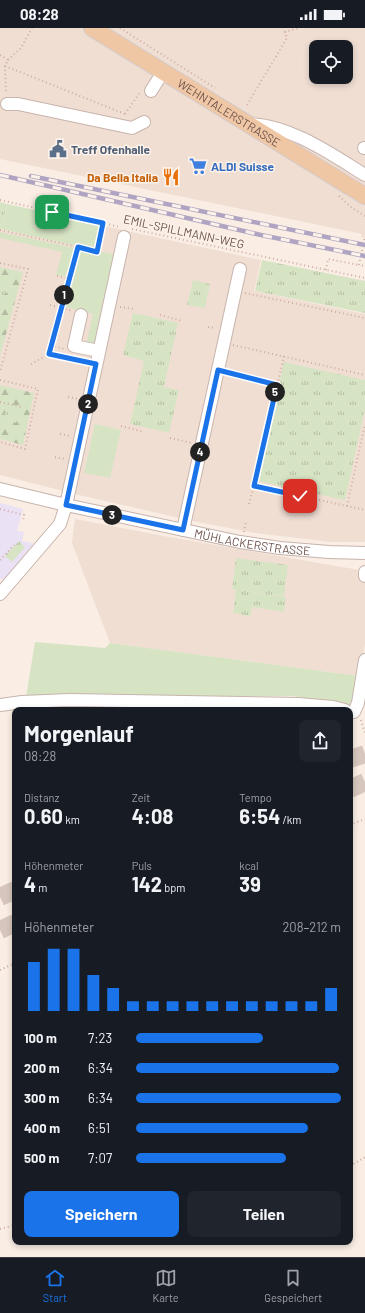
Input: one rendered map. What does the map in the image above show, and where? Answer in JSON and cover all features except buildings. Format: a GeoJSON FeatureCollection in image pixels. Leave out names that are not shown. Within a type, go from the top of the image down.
{"type":"FeatureCollection","features":[{"type":"Feature","properties":{"kind":"main road","name":"WEHNTALERSTRASSE"},"geometry":{"type":"LineString","coordinates":[[92,28],[365,196]]}},
{"type":"Feature","properties":{"kind":"street"},"geometry":{"type":"LineString","coordinates":[[146,90],[163,72]]}},
{"type":"Feature","properties":{"kind":"street"},"geometry":{"type":"LineString","coordinates":[[7,104],[18,104],[132,128],[144,122]]}},
{"type":"Feature","properties":{"kind":"street"},"geometry":{"type":"LineString","coordinates":[[248,124],[269,126],[306,140],[365,175]]}},
{"type":"Feature","properties":{"kind":"street"},"geometry":{"type":"LineString","coordinates":[[0,594],[60,524],[66,505],[124,237]]}},
{"type":"Feature","properties":{"kind":"street"},"geometry":{"type":"LineString","coordinates":[[183,530],[240,269]]}},
{"type":"Feature","properties":{"kind":"street"},"geometry":{"type":"LineString","coordinates":[[78,313],[74,346],[99,351]]}},
{"type":"Feature","properties":{"kind":"street","name":"MÜHLACKERSTRASSE"},"geometry":{"type":"LineString","coordinates":[[0,489],[66,505],[240,542],[280,548],[365,553]]}},
{"type":"Feature","properties":{"kind":"street"},"geometry":{"type":"LineString","coordinates":[[353,711],[358,703],[365,660]]}},
{"type":"Feature","properties":{"kind":"street"},"geometry":{"type":"LineString","coordinates":[[0,705],[22,702],[77,700],[298,704],[333,707]]}},
{"type":"Feature","properties":{"kind":"path"},"geometry":{"type":"LineString","coordinates":[[7,104],[5,66],[8,60],[21,48],[32,28]]}},
{"type":"Feature","properties":{"kind":"path"},"geometry":{"type":"LineString","coordinates":[[120,28],[215,87]]}},
{"type":"Feature","properties":{"kind":"path"},"geometry":{"type":"LineString","coordinates":[[247,105],[287,38],[285,32],[298,28]]}},
{"type":"Feature","properties":{"kind":"path"},"geometry":{"type":"LineString","coordinates":[[0,55],[8,60]]}},
{"type":"Feature","properties":{"kind":"path"},"geometry":{"type":"LineString","coordinates":[[5,66],[125,114]]}},
{"type":"Feature","properties":{"kind":"path"},"geometry":{"type":"LineString","coordinates":[[118,125],[125,114],[146,90]]}},
{"type":"Feature","properties":{"kind":"path","name":"EMIL-SPILLMANN-WEG"},"geometry":{"type":"LineString","coordinates":[[0,200],[365,278]]}},
{"type":"Feature","properties":{"kind":"path"},"geometry":{"type":"LineString","coordinates":[[0,230],[97,252],[103,223]]}},
{"type":"Feature","properties":{"kind":"path"},"geometry":{"type":"LineString","coordinates":[[49,354],[60,308],[78,247]]}},
{"type":"Feature","properties":{"kind":"path"},"geometry":{"type":"LineString","coordinates":[[326,270],[328,259],[365,266]]}},
{"type":"Feature","properties":{"kind":"path"},"geometry":{"type":"LineString","coordinates":[[359,265],[360,260]]}},
{"type":"Feature","properties":{"kind":"path"},"geometry":{"type":"LineString","coordinates":[[0,263],[28,269],[0,372]]}},
{"type":"Feature","properties":{"kind":"path"},"geometry":{"type":"LineString","coordinates":[[57,276],[68,280]]}},
{"type":"Feature","properties":{"kind":"path"},"geometry":{"type":"LineString","coordinates":[[236,291],[365,318]]}},
{"type":"Feature","properties":{"kind":"path"},"geometry":{"type":"LineString","coordinates":[[50,305],[78,313]]}},
{"type":"Feature","properties":{"kind":"path"},"geometry":{"type":"LineString","coordinates":[[110,305],[134,309]]}},
{"type":"Feature","properties":{"kind":"path"},"geometry":{"type":"LineString","coordinates":[[160,315],[182,321]]}},
{"type":"Feature","properties":{"kind":"path"},"geometry":{"type":"LineString","coordinates":[[224,343],[365,375]]}},
{"type":"Feature","properties":{"kind":"path"},"geometry":{"type":"LineString","coordinates":[[51,345],[68,350]]}},
{"type":"Feature","properties":{"kind":"path"},"geometry":{"type":"LineString","coordinates":[[31,364],[49,354],[96,364]]}},
{"type":"Feature","properties":{"kind":"path"},"geometry":{"type":"LineString","coordinates":[[249,504],[284,356]]}},
{"type":"Feature","properties":{"kind":"path"},"geometry":{"type":"LineString","coordinates":[[218,370],[277,385]]}},
{"type":"Feature","properties":{"kind":"path"},"geometry":{"type":"LineString","coordinates":[[0,380],[38,389],[25,449],[0,442]]}},
{"type":"Feature","properties":{"kind":"path"},"geometry":{"type":"LineString","coordinates":[[0,402],[22,407]]}},
{"type":"Feature","properties":{"kind":"path"},"geometry":{"type":"LineString","coordinates":[[347,506],[365,424]]}},
{"type":"Feature","properties":{"kind":"path"},"geometry":{"type":"LineString","coordinates":[[121,426],[144,432]]}},
{"type":"Feature","properties":{"kind":"path"},"geometry":{"type":"LineString","coordinates":[[170,438],[202,445]]}},
{"type":"Feature","properties":{"kind":"path"},"geometry":{"type":"LineString","coordinates":[[254,486],[365,510]]}},
{"type":"Feature","properties":{"kind":"path"},"geometry":{"type":"LineString","coordinates":[[0,509],[24,515],[23,521]]}},
{"type":"Feature","properties":{"kind":"path"},"geometry":{"type":"LineString","coordinates":[[244,532],[246,521]]}},
{"type":"Feature","properties":{"kind":"path"},"geometry":{"type":"LineString","coordinates":[[0,560],[14,545]]}},
{"type":"Feature","properties":{"kind":"path"},"geometry":{"type":"LineString","coordinates":[[353,715],[365,733]]}},
{"type":"Feature","properties":{"kind":"path"},"geometry":{"type":"LineString","coordinates":[[353,824],[365,819]]}},
{"type":"Feature","properties":{"kind":"path"},"geometry":{"type":"LineString","coordinates":[[0,970],[12,964]]}},
{"type":"Feature","properties":{"kind":"path"},"geometry":{"type":"LineString","coordinates":[[353,1164],[365,1157]]}},
{"type":"Feature","properties":{"kind":"path"},"geometry":{"type":"LineString","coordinates":[[0,1229],[12,1227]]}},
{"type":"Feature","properties":{"kind":"shaded area"},"geometry":{"type":"Polygon","coordinates":[[[0,28],[365,28],[365,238],[361,237],[362,234],[0,159],[0,28]]]}},
{"type":"Feature","properties":{"kind":"shaded area"},"geometry":{"type":"Polygon","coordinates":[[[100,225],[261,260],[254,291],[365,314],[365,542],[331,542],[255,533],[193,521],[0,475],[0,229],[95,250],[100,225]]]}},
{"type":"Feature","properties":{"kind":"shaded area"},"geometry":{"type":"Polygon","coordinates":[[[0,503],[23,509],[17,531],[24,532],[22,541],[33,543],[30,553],[6,580],[0,579],[0,503]]]}},
{"type":"Feature","properties":{"kind":"shaded area"},"geometry":{"type":"Polygon","coordinates":[[[75,519],[365,571],[365,644],[359,676],[110,643],[72,543],[75,519]]]}},
{"type":"Feature","properties":{"kind":"green space"},"geometry":{"type":"Polygon","coordinates":[[[0,202],[7,204],[1,229],[0,229],[0,202]]]}},
{"type":"Feature","properties":{"kind":"green space"},"geometry":{"type":"Polygon","coordinates":[[[7,204],[99,224],[94,250],[1,229],[7,204]]]}},
{"type":"Feature","properties":{"kind":"green space"},"geometry":{"type":"Polygon","coordinates":[[[0,232],[75,248],[67,277],[56,275],[62,252],[0,238],[0,232]]]}},
{"type":"Feature","properties":{"kind":"green space"},"geometry":{"type":"Polygon","coordinates":[[[78,249],[97,253],[99,251],[116,255],[95,347],[86,345],[93,314],[62,306],[78,249]]]}},
{"type":"Feature","properties":{"kind":"green space"},"geometry":{"type":"Polygon","coordinates":[[[262,260],[365,281],[365,313],[255,291],[262,260]]]}},
{"type":"Feature","properties":{"kind":"green space"},"geometry":{"type":"Polygon","coordinates":[[[0,267],[23,272],[0,356],[0,267]]]}},
{"type":"Feature","properties":{"kind":"green space"},"geometry":{"type":"Polygon","coordinates":[[[193,280],[210,284],[205,308],[187,305],[193,280]]]}},
{"type":"Feature","properties":{"kind":"green space"},"geometry":{"type":"Polygon","coordinates":[[[2,281],[8,292],[0,297],[0,283],[2,281]]]}},
{"type":"Feature","properties":{"kind":"green space"},"geometry":{"type":"Polygon","coordinates":[[[133,313],[178,323],[164,387],[179,390],[169,433],[130,424],[144,361],[123,355],[133,313]]]}},
{"type":"Feature","properties":{"kind":"green space"},"geometry":{"type":"Polygon","coordinates":[[[284,362],[365,380],[365,409],[345,500],[258,481],[284,362]]]}},
{"type":"Feature","properties":{"kind":"green space"},"geometry":{"type":"Polygon","coordinates":[[[0,385],[34,393],[23,445],[0,439],[0,385]]]}},
{"type":"Feature","properties":{"kind":"green space"},"geometry":{"type":"Polygon","coordinates":[[[5,408],[21,411],[19,421],[15,423],[9,422],[4,418],[5,408]]]}},
{"type":"Feature","properties":{"kind":"green space"},"geometry":{"type":"Polygon","coordinates":[[[95,424],[121,430],[110,478],[84,473],[95,424]]]}},
{"type":"Feature","properties":{"kind":"green space"},"geometry":{"type":"Polygon","coordinates":[[[19,541],[25,547],[12,562],[5,556],[19,541]]]}},
{"type":"Feature","properties":{"kind":"green space"},"geometry":{"type":"Polygon","coordinates":[[[236,558],[288,565],[284,596],[238,590],[286,597],[284,612],[252,607],[250,616],[233,613],[236,590],[232,589],[236,558]]]}},
{"type":"Feature","properties":{"kind":"green space"},"geometry":{"type":"Polygon","coordinates":[[[35,642],[105,648],[110,643],[359,676],[350,707],[293,696],[26,697],[35,642]]]}},
{"type":"Feature","properties":{"kind":"tunnel"},"geometry":{"type":"LineString","coordinates":[[353,758],[365,754]]}},
{"type":"Feature","properties":{"kind":"tunnel"},"geometry":{"type":"LineString","coordinates":[[353,788],[365,782]]}},
{"type":"Feature","properties":{"kind":"tunnel"},"geometry":{"type":"LineString","coordinates":[[0,897],[12,891]]}},
{"type":"Feature","properties":{"kind":"tunnel"},"geometry":{"type":"LineString","coordinates":[[0,930],[12,924]]}},
{"type":"Feature","properties":{"kind":"railway"},"geometry":{"type":"LineString","coordinates":[[0,175],[261,235],[365,256]]}},
{"type":"Feature","properties":{"kind":"railway"},"geometry":{"type":"LineString","coordinates":[[31,176],[365,245]]}},
{"type":"Feature","properties":{"kind":"place","name":"Treff Ofenhalle"},"geometry":{"type":"Point","coordinates":[58,149]}},
{"type":"Feature","properties":{"kind":"place","name":"ALDI Suisse"},"geometry":{"type":"Point","coordinates":[198,166]}},
{"type":"Feature","properties":{"kind":"place","name":"Da Bella Italia"},"geometry":{"type":"Point","coordinates":[171,177]}},
{"type":"Feature","properties":{"kind":"route"},"geometry":{"type":"LineString","coordinates":[[52,212],[103,223],[97,252],[78,247],[60,308],[49,354],[96,364],[66,505],[183,530],[218,370],[277,385],[254,486],[300,496]]}}]}
